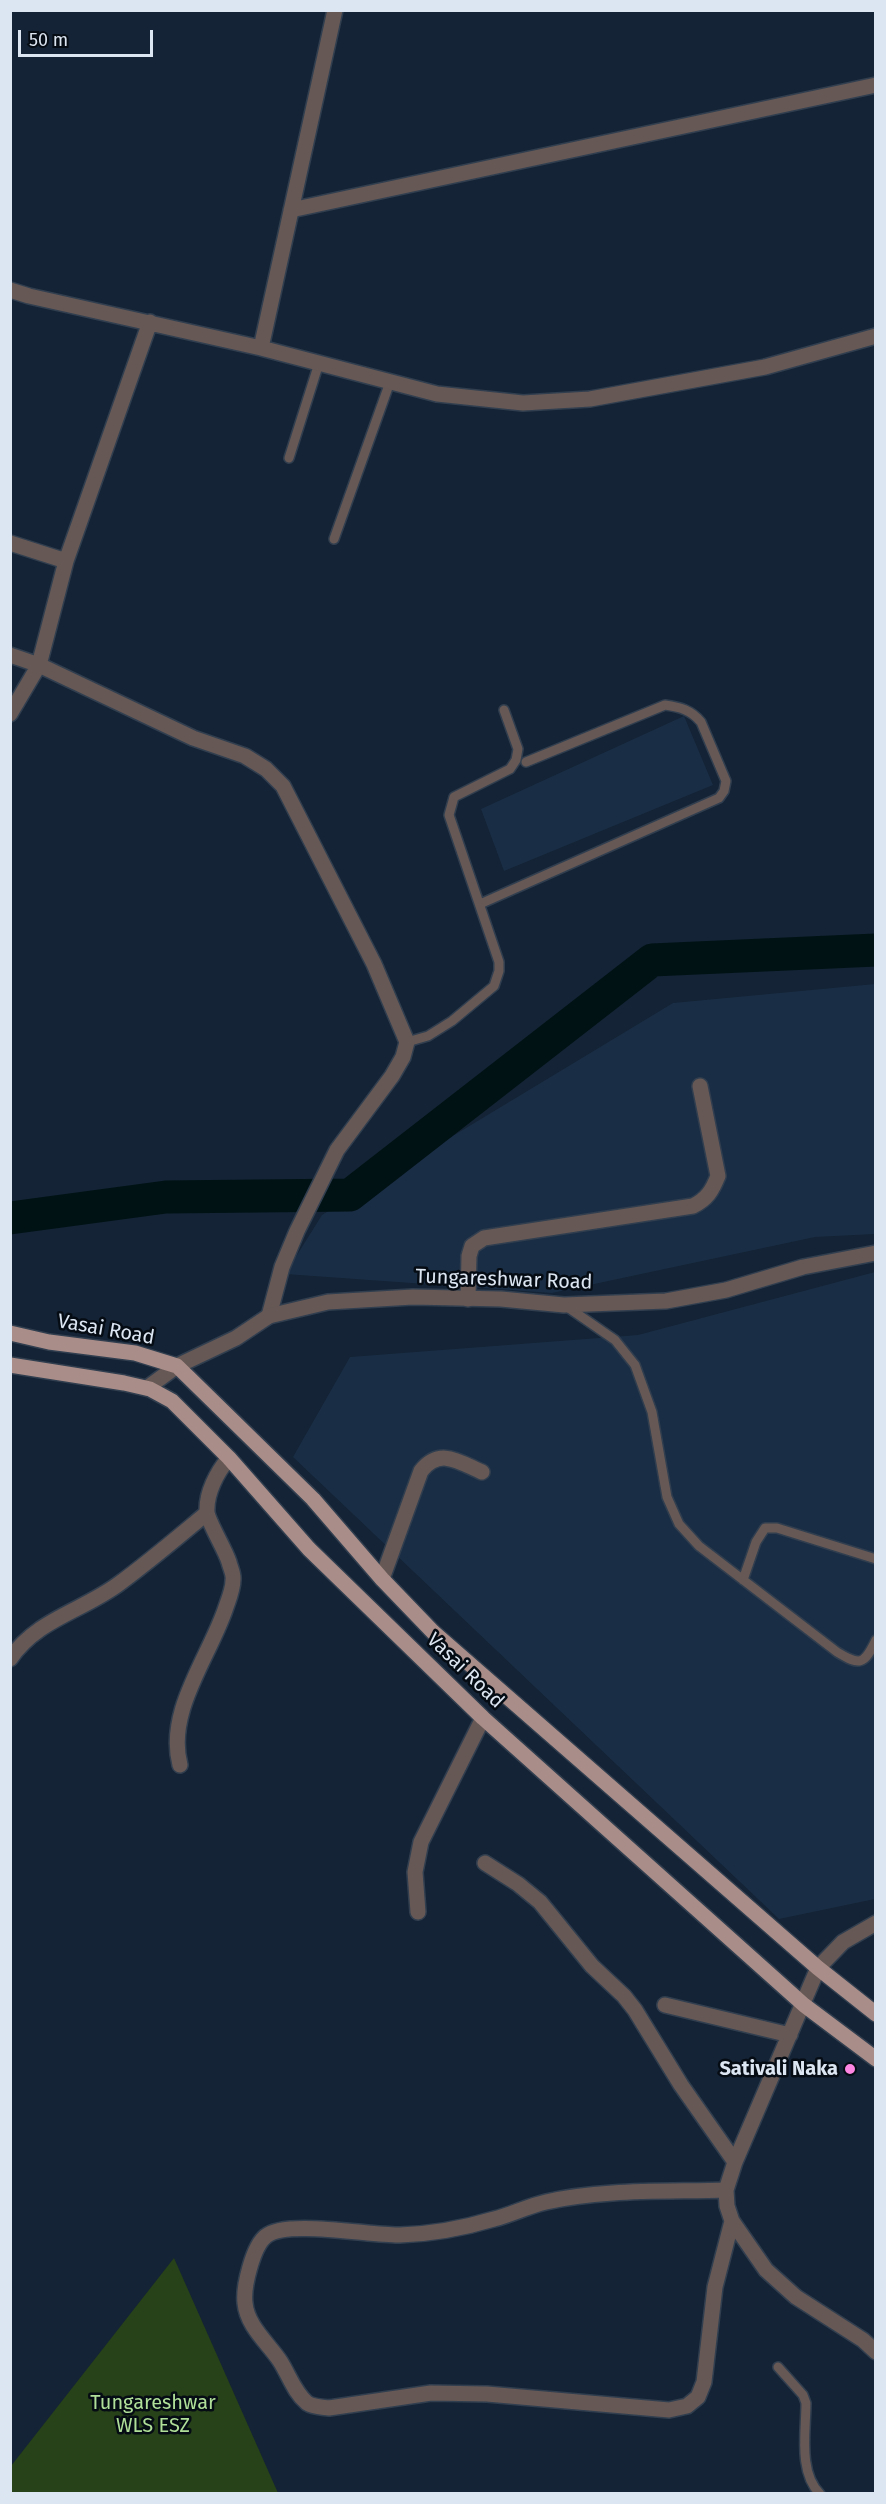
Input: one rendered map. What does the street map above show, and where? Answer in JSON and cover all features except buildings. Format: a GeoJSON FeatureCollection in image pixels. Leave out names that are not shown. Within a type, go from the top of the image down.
{"type":"FeatureCollection","features":[{"type":"Feature","properties":{"kind":"main road","name":"Vasai Road"},"geometry":{"type":"LineString","coordinates":[[10,1334],[49,1342],[135,1353],[177,1366],[313,1499],[382,1579],[433,1632],[818,1968],[876,2014]]}},
{"type":"Feature","properties":{"kind":"main road","name":"Vasai Road"},"geometry":{"type":"LineString","coordinates":[[10,1365],[147,1388],[172,1401],[230,1458],[309,1549],[483,1718],[804,2005],[876,2059]]}},
{"type":"Feature","properties":{"kind":"street"},"geometry":{"type":"LineString","coordinates":[[261,348],[334,10]]}},
{"type":"Feature","properties":{"kind":"street"},"geometry":{"type":"LineString","coordinates":[[291,210],[876,85]]}},
{"type":"Feature","properties":{"kind":"street"},"geometry":{"type":"LineString","coordinates":[[10,290],[261,348],[437,394],[524,403],[590,399],[765,367],[876,336]]}},
{"type":"Feature","properties":{"kind":"street"},"geometry":{"type":"LineString","coordinates":[[10,714],[39,665],[66,561],[150,322]]}},
{"type":"Feature","properties":{"kind":"street"},"geometry":{"type":"LineString","coordinates":[[10,543],[66,561]]}},
{"type":"Feature","properties":{"kind":"street"},"geometry":{"type":"LineString","coordinates":[[10,655],[39,665],[193,738],[245,756],[266,769],[283,786],[374,964],[407,1042],[403,1057],[392,1076],[337,1150],[297,1231],[282,1268],[269,1316]]}},
{"type":"Feature","properties":{"kind":"street"},"geometry":{"type":"LineString","coordinates":[[468,1299],[469,1256],[472,1246],[484,1238],[693,1206],[706,1200],[717,1176],[700,1086]]}},
{"type":"Feature","properties":{"kind":"street","name":"Tungareshwar Road"},"geometry":{"type":"LineString","coordinates":[[147,1388],[177,1366],[236,1338],[269,1316],[328,1302],[413,1297],[564,1305],[666,1301],[726,1290],[803,1267],[876,1253]]}},
{"type":"Feature","properties":{"kind":"street"},"geometry":{"type":"LineString","coordinates":[[382,1579],[421,1471],[428,1462],[437,1457],[448,1458],[482,1472]]}},
{"type":"Feature","properties":{"kind":"street"},"geometry":{"type":"LineString","coordinates":[[180,1765],[176,1749],[178,1729],[189,1693],[216,1636],[234,1578],[225,1548],[207,1513],[212,1488],[222,1467],[230,1458]]}},
{"type":"Feature","properties":{"kind":"street"},"geometry":{"type":"LineString","coordinates":[[10,1659],[19,1646],[36,1630],[90,1603],[120,1584],[207,1513]]}},
{"type":"Feature","properties":{"kind":"street"},"geometry":{"type":"LineString","coordinates":[[418,1912],[415,1872],[421,1842],[483,1718]]}},
{"type":"Feature","properties":{"kind":"street"},"geometry":{"type":"LineString","coordinates":[[485,1863],[518,1884],[540,1902],[592,1966],[624,1996],[681,2085],[735,2162]]}},
{"type":"Feature","properties":{"kind":"street"},"geometry":{"type":"LineString","coordinates":[[876,1923],[843,1942],[818,1968],[735,2162],[726,2190],[727,2206],[732,2221],[766,2270],[796,2297],[863,2340],[876,2352]]}},
{"type":"Feature","properties":{"kind":"street"},"geometry":{"type":"LineString","coordinates":[[665,2005],[790,2035]]}},
{"type":"Feature","properties":{"kind":"street"},"geometry":{"type":"LineString","coordinates":[[726,2190],[582,2196],[545,2202],[494,2220],[416,2234],[275,2230],[265,2236],[258,2246],[248,2276],[244,2302],[254,2325],[280,2361],[297,2392],[312,2405],[329,2408],[431,2393],[487,2394],[669,2410],[687,2406],[698,2397],[704,2382],[715,2287],[732,2221]]}},
{"type":"Feature","properties":{"kind":"lane"},"geometry":{"type":"LineString","coordinates":[[289,458],[319,363]]}},
{"type":"Feature","properties":{"kind":"lane"},"geometry":{"type":"LineString","coordinates":[[334,539],[390,381]]}},
{"type":"Feature","properties":{"kind":"lane"},"geometry":{"type":"LineString","coordinates":[[480,904],[718,798],[724,792],[726,781],[702,722],[695,715],[680,707],[665,705],[526,762]]}},
{"type":"Feature","properties":{"kind":"lane"},"geometry":{"type":"LineString","coordinates":[[407,1042],[428,1036],[452,1021],[494,986],[499,970],[499,962],[449,815],[454,797],[510,769],[516,760],[518,749],[504,711]]}},
{"type":"Feature","properties":{"kind":"lane"},"geometry":{"type":"LineString","coordinates":[[564,1305],[615,1340],[635,1365],[652,1412],[667,1497],[679,1524],[699,1546],[837,1652],[852,1661],[862,1661],[868,1657],[876,1640]]}},
{"type":"Feature","properties":{"kind":"lane"},"geometry":{"type":"LineString","coordinates":[[743,1580],[756,1542],[765,1528],[777,1528],[876,1559]]}},
{"type":"Feature","properties":{"kind":"lane"},"geometry":{"type":"LineString","coordinates":[[778,2367],[803,2395],[806,2403],[806,2462],[809,2477],[820,2493]]}},
{"type":"Feature","properties":{"kind":"shaded area"},"geometry":{"type":"Polygon","coordinates":[[[684,716],[713,785],[504,871],[481,809],[684,716]]]}},
{"type":"Feature","properties":{"kind":"shaded area"},"geometry":{"type":"Polygon","coordinates":[[[875,984],[875,1234],[815,1237],[552,1293],[285,1274],[322,1215],[673,1003],[875,984]]]}},
{"type":"Feature","properties":{"kind":"shaded area"},"geometry":{"type":"Polygon","coordinates":[[[875,1272],[875,1899],[779,1919],[293,1457],[350,1357],[638,1335],[875,1272]]]}},
{"type":"Feature","properties":{"kind":"green space","name":"Tungareshwar WLS ESZ"},"geometry":{"type":"Polygon","coordinates":[[[174,2258],[278,2493],[11,2493],[11,2466],[174,2258]]]}},
{"type":"Feature","properties":{"kind":"waterway"},"geometry":{"type":"LineString","coordinates":[[10,1218],[166,1197],[350,1195],[652,960],[876,950]]}},
{"type":"Feature","properties":{"kind":"place","name":"Sativali Naka"},"geometry":{"type":"Point","coordinates":[850,2069]}}]}
